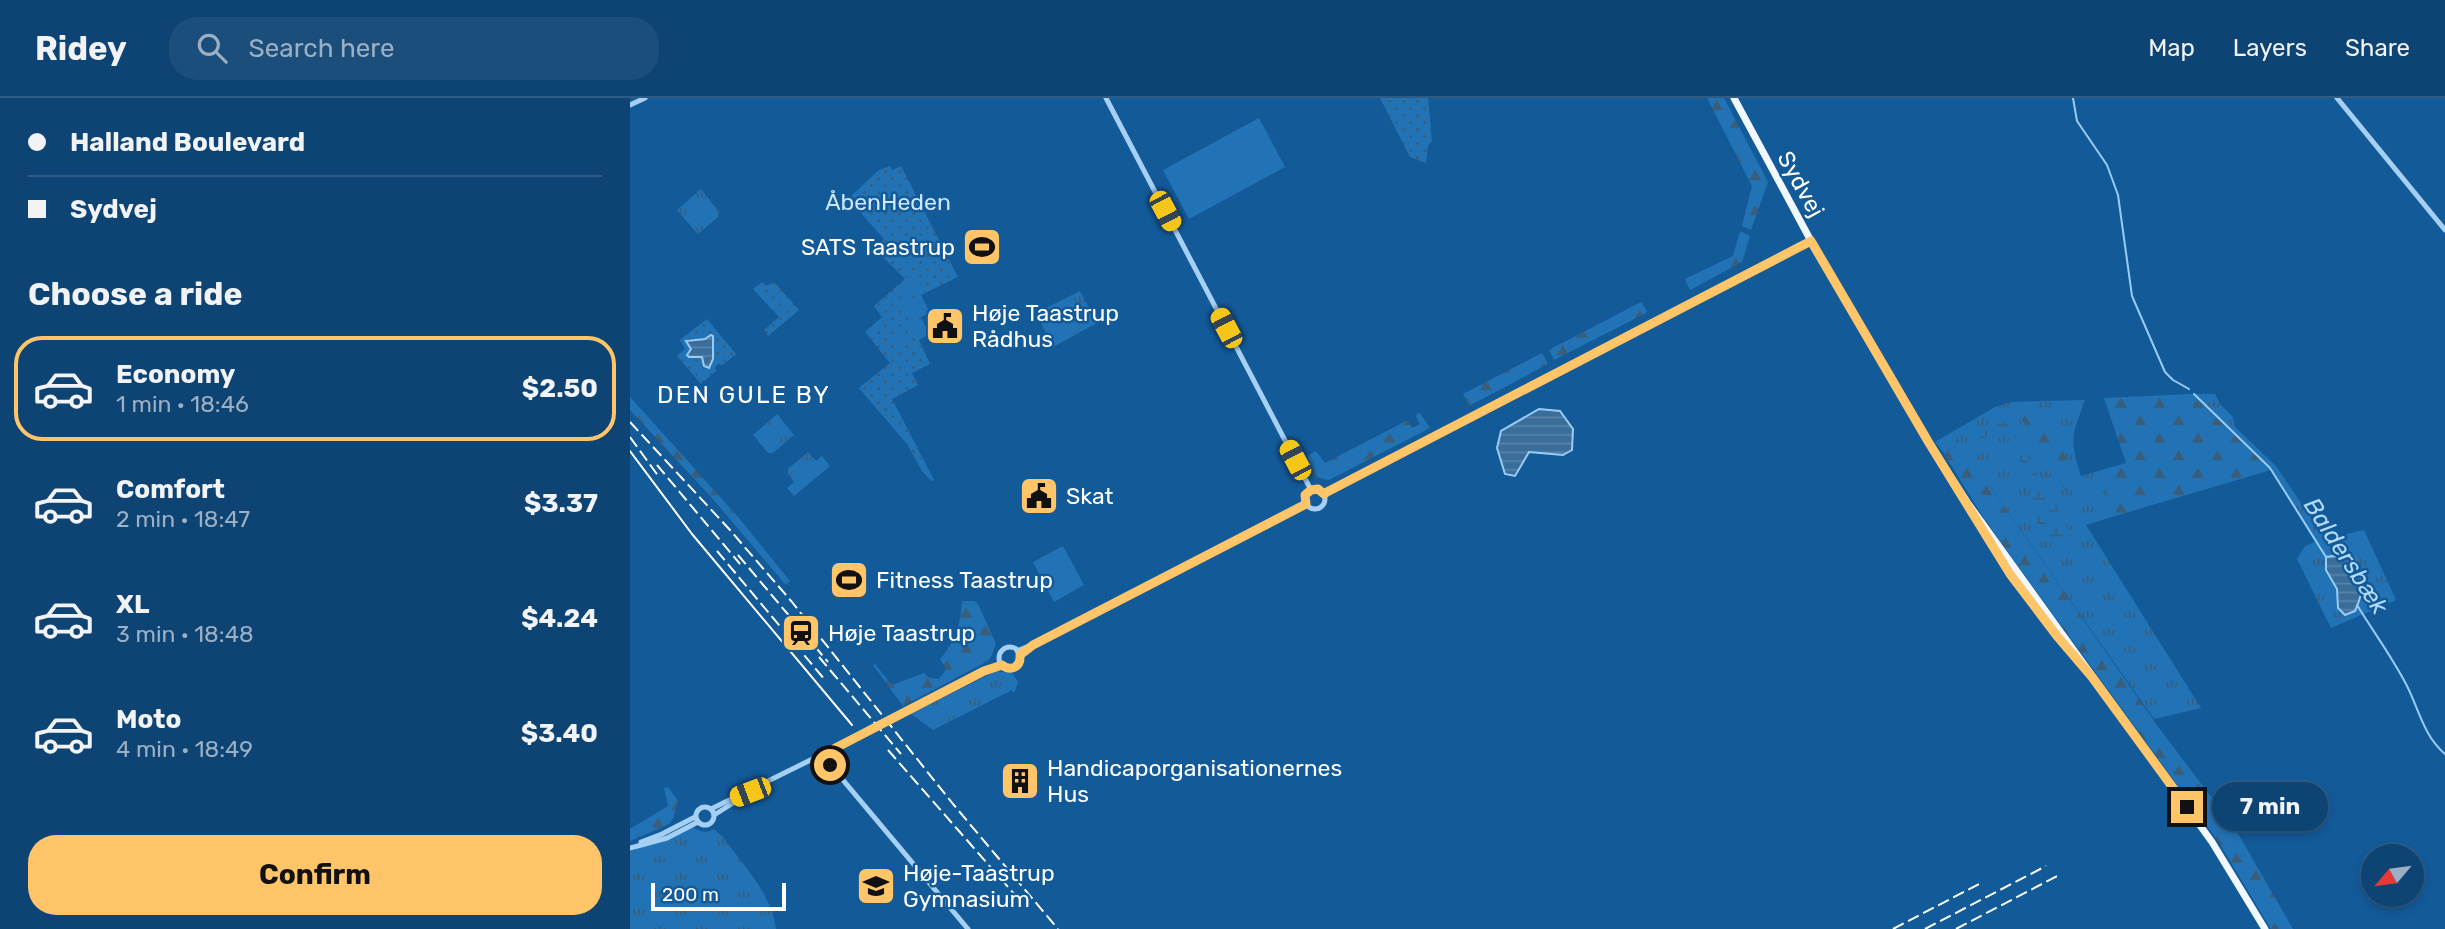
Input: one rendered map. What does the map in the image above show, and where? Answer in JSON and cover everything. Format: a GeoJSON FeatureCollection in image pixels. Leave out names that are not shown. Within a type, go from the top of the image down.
{"type":"FeatureCollection","features":[{"type":"Feature","properties":{"kind":"main road","name":"Sydvej"},"geometry":{"type":"LineString","coordinates":[[1734,98],[1811,241],[1929,443],[2010,574],[2092,677],[2212,842],[2265,929]]}},
{"type":"Feature","properties":{"kind":"street"},"geometry":{"type":"LineString","coordinates":[[1106,98],[1311,490]]}},
{"type":"Feature","properties":{"kind":"street"},"geometry":{"type":"LineString","coordinates":[[2337,98],[2445,230]]}},
{"type":"Feature","properties":{"kind":"street"},"geometry":{"type":"LineString","coordinates":[[630,105],[641,99]]}},
{"type":"Feature","properties":{"kind":"street"},"geometry":{"type":"LineString","coordinates":[[1324,494],[1811,241]]}},
{"type":"Feature","properties":{"kind":"street"},"geometry":{"type":"LineString","coordinates":[[1318,489],[1324,494],[1325,502],[1320,509],[1310,509],[1306,504],[1305,495],[1311,490],[1318,489]]}},
{"type":"Feature","properties":{"kind":"street"},"geometry":{"type":"LineString","coordinates":[[1018,653],[1306,504]]}},
{"type":"Feature","properties":{"kind":"street"},"geometry":{"type":"LineString","coordinates":[[630,848],[696,820],[709,825],[712,812],[984,671],[1000,662],[1005,649],[1011,648],[1018,653],[1019,662],[1015,667],[1009,669],[1000,662]]}},
{"type":"Feature","properties":{"kind":"street"},"geometry":{"type":"LineString","coordinates":[[822,755],[968,929]]}},
{"type":"Feature","properties":{"kind":"street"},"geometry":{"type":"LineString","coordinates":[[696,820],[696,811],[701,807],[712,812]]}},
{"type":"Feature","properties":{"kind":"green space"},"geometry":{"type":"Polygon","coordinates":[[[1380,98],[1428,98],[1432,141],[1428,146],[1426,163],[1410,157],[1380,98]]]}},
{"type":"Feature","properties":{"kind":"green space"},"geometry":{"type":"Polygon","coordinates":[[[1707,98],[1724,98],[1768,182],[1751,230],[1742,226],[1752,186],[1707,98]]]}},
{"type":"Feature","properties":{"kind":"green space"},"geometry":{"type":"Polygon","coordinates":[[[1259,118],[1285,167],[1189,219],[1163,170],[1259,118]]]}},
{"type":"Feature","properties":{"kind":"green space","name":"ÅbenHeden"},"geometry":{"type":"Polygon","coordinates":[[[890,166],[892,170],[901,166],[958,277],[921,295],[930,313],[921,317],[929,334],[919,340],[930,364],[912,373],[918,385],[892,399],[934,480],[931,481],[922,471],[907,444],[859,388],[890,363],[865,332],[882,317],[874,306],[905,279],[880,254],[882,252],[877,246],[884,239],[849,198],[879,170],[890,166]]]}},
{"type":"Feature","properties":{"kind":"green space"},"geometry":{"type":"Polygon","coordinates":[[[701,189],[719,212],[718,217],[698,234],[677,210],[701,189]]]}},
{"type":"Feature","properties":{"kind":"green space"},"geometry":{"type":"Polygon","coordinates":[[[1740,231],[1750,236],[1742,262],[1690,290],[1685,279],[1733,256],[1740,231]]]}},
{"type":"Feature","properties":{"kind":"green space"},"geometry":{"type":"Polygon","coordinates":[[[898,242],[914,254],[906,263],[909,269],[915,271],[919,282],[915,287],[923,289],[922,292],[907,296],[908,292],[902,293],[913,284],[889,254],[891,245],[898,242]]]}},
{"type":"Feature","properties":{"kind":"green space"},"geometry":{"type":"Polygon","coordinates":[[[766,273],[799,310],[768,336],[764,330],[779,317],[753,289],[762,282],[766,286],[774,282],[766,273]]]}},
{"type":"Feature","properties":{"kind":"green space"},"geometry":{"type":"Polygon","coordinates":[[[1080,291],[1097,323],[1053,347],[1036,313],[1080,291]]]}},
{"type":"Feature","properties":{"kind":"green space"},"geometry":{"type":"Polygon","coordinates":[[[918,297],[924,309],[918,316],[922,333],[894,348],[894,342],[913,329],[910,310],[901,301],[918,297]]]}},
{"type":"Feature","properties":{"kind":"green space"},"geometry":{"type":"Polygon","coordinates":[[[1641,302],[1646,313],[1554,360],[1549,350],[1641,302]]]}},
{"type":"Feature","properties":{"kind":"green space"},"geometry":{"type":"Polygon","coordinates":[[[707,319],[736,354],[723,365],[718,364],[716,371],[701,384],[677,356],[685,349],[680,340],[707,319]]]}},
{"type":"Feature","properties":{"kind":"green space"},"geometry":{"type":"Polygon","coordinates":[[[1542,353],[1548,364],[1469,406],[1463,394],[1542,353]]]}},
{"type":"Feature","properties":{"kind":"green space"},"geometry":{"type":"Polygon","coordinates":[[[2191,394],[2215,394],[2220,404],[2233,417],[2235,427],[2276,466],[2325,539],[2364,530],[2396,600],[2331,628],[2297,559],[2305,546],[2315,542],[2271,470],[2191,394]]]}},
{"type":"Feature","properties":{"kind":"green space"},"geometry":{"type":"Polygon","coordinates":[[[2191,394],[2271,470],[2115,516],[2098,471],[2126,463],[2104,398],[2191,394]]]}},
{"type":"Feature","properties":{"kind":"green space"},"geometry":{"type":"Polygon","coordinates":[[[630,397],[739,518],[790,581],[786,585],[712,498],[630,410],[630,397]]]}},
{"type":"Feature","properties":{"kind":"green space"},"geometry":{"type":"Polygon","coordinates":[[[2085,400],[2074,438],[2077,463],[2081,476],[2098,471],[2115,516],[2086,525],[2201,708],[2154,719],[1971,459],[1956,447],[1943,452],[1935,442],[1995,407],[2012,402],[2065,490],[2078,485],[2039,401],[2085,400]]]}},
{"type":"Feature","properties":{"kind":"green space"},"geometry":{"type":"Polygon","coordinates":[[[2039,401],[2079,485],[2065,490],[2012,402],[2039,401]]]}},
{"type":"Feature","properties":{"kind":"green space"},"geometry":{"type":"Polygon","coordinates":[[[1419,412],[1430,428],[1329,480],[1315,477],[1307,456],[1316,451],[1325,463],[1408,420],[1412,428],[1420,424],[1416,416],[1419,412]]]}},
{"type":"Feature","properties":{"kind":"green space"},"geometry":{"type":"Polygon","coordinates":[[[777,414],[794,435],[773,453],[768,453],[753,435],[777,414]]]}},
{"type":"Feature","properties":{"kind":"green space"},"geometry":{"type":"Polygon","coordinates":[[[2000,420],[2006,422],[2066,522],[2067,530],[2062,538],[2054,542],[2039,535],[2029,477],[2007,435],[2001,431],[1973,442],[1970,438],[2000,420]]]}},
{"type":"Feature","properties":{"kind":"green space"},"geometry":{"type":"Polygon","coordinates":[[[1956,447],[1971,459],[2159,728],[2236,830],[2293,929],[2271,929],[2218,841],[1987,523],[1943,452],[1956,447]]]}},
{"type":"Feature","properties":{"kind":"green space"},"geometry":{"type":"Polygon","coordinates":[[[808,452],[816,461],[822,456],[830,466],[794,496],[787,488],[794,482],[788,469],[808,452]]]}},
{"type":"Feature","properties":{"kind":"green space"},"geometry":{"type":"Polygon","coordinates":[[[1063,546],[1084,585],[1054,602],[1033,562],[1063,546]]]}},
{"type":"Feature","properties":{"kind":"green space"},"geometry":{"type":"Polygon","coordinates":[[[962,601],[974,601],[978,604],[996,644],[991,657],[903,706],[873,665],[875,664],[892,685],[924,673],[929,678],[939,679],[945,671],[940,659],[956,632],[962,601]]]}},
{"type":"Feature","properties":{"kind":"green space"},"geometry":{"type":"Polygon","coordinates":[[[996,671],[1012,673],[1018,682],[1014,693],[1012,690],[933,730],[911,714],[996,671]]]}},
{"type":"Feature","properties":{"kind":"green space"},"geometry":{"type":"Polygon","coordinates":[[[668,787],[678,801],[673,819],[669,824],[630,841],[630,829],[668,806],[664,788],[668,787]]]}},
{"type":"Feature","properties":{"kind":"green space"},"geometry":{"type":"Polygon","coordinates":[[[691,826],[702,832],[714,829],[723,837],[769,904],[776,929],[630,929],[630,852],[691,826]]]}},
{"type":"Feature","properties":{"kind":"water"},"geometry":{"type":"Polygon","coordinates":[[[711,335],[713,359],[709,368],[704,366],[702,357],[687,355],[691,349],[686,341],[705,339],[711,335]]]}},
{"type":"Feature","properties":{"kind":"water"},"geometry":{"type":"Polygon","coordinates":[[[1539,409],[1560,411],[1573,429],[1572,450],[1563,455],[1529,452],[1515,476],[1505,474],[1497,448],[1501,431],[1539,409]]]}},
{"type":"Feature","properties":{"kind":"water"},"geometry":{"type":"Polygon","coordinates":[[[2326,557],[2354,557],[2362,584],[2355,611],[2345,615],[2338,608],[2337,589],[2326,570],[2326,557]]]}},
{"type":"Feature","properties":{"kind":"waterway","name":"Baldersbæk"},"geometry":{"type":"LineString","coordinates":[[2073,98],[2077,121],[2107,165],[2118,195],[2132,296],[2165,372],[2189,389]]}},
{"type":"Feature","properties":{"kind":"waterway","name":"Baldersbæk"},"geometry":{"type":"LineString","coordinates":[[2194,394],[2270,468],[2326,557]]}},
{"type":"Feature","properties":{"kind":"waterway","name":"Baldersbæk"},"geometry":{"type":"LineString","coordinates":[[2357,605],[2401,674],[2431,739],[2445,754]]}},
{"type":"Feature","properties":{"kind":"tram line"},"geometry":{"type":"LineString","coordinates":[[630,451],[692,534],[852,725]]}},
{"type":"Feature","properties":{"kind":"railway"},"geometry":{"type":"LineString","coordinates":[[630,422],[792,602],[953,804],[1058,929]]}},
{"type":"Feature","properties":{"kind":"railway"},"geometry":{"type":"LineString","coordinates":[[630,437],[659,477]]}},
{"type":"Feature","properties":{"kind":"railway"},"geometry":{"type":"LineString","coordinates":[[657,465],[740,564]]}},
{"type":"Feature","properties":{"kind":"railway"},"geometry":{"type":"LineString","coordinates":[[717,551],[825,680]]}},
{"type":"Feature","properties":{"kind":"railway"},"geometry":{"type":"LineString","coordinates":[[738,555],[828,662]]}},
{"type":"Feature","properties":{"kind":"railway"},"geometry":{"type":"LineString","coordinates":[[819,657],[901,754]]}},
{"type":"Feature","properties":{"kind":"railway"},"geometry":{"type":"LineString","coordinates":[[888,750],[1022,903]]}},
{"type":"Feature","properties":{"kind":"railway"},"geometry":{"type":"LineString","coordinates":[[1925,929],[2046,866]]}},
{"type":"Feature","properties":{"kind":"railway"},"geometry":{"type":"LineString","coordinates":[[1956,929],[2061,874]]}},
{"type":"Feature","properties":{"kind":"railway"},"geometry":{"type":"LineString","coordinates":[[1893,929],[1979,884]]}},
{"type":"Feature","properties":{"kind":"place","name":"SATS Taastrup"},"geometry":{"type":"Point","coordinates":[982,247]}},
{"type":"Feature","properties":{"kind":"place","name":"Høje Taastrup Rådhus"},"geometry":{"type":"Point","coordinates":[945,326]}},
{"type":"Feature","properties":{"kind":"place","name":"Skat"},"geometry":{"type":"Point","coordinates":[1039,496]}},
{"type":"Feature","properties":{"kind":"place","name":"Fitness Taastrup"},"geometry":{"type":"Point","coordinates":[849,580]}},
{"type":"Feature","properties":{"kind":"place","name":"Høje Taastrup"},"geometry":{"type":"Point","coordinates":[801,633]}},
{"type":"Feature","properties":{"kind":"place","name":"Handicaporganisationernes Hus"},"geometry":{"type":"Point","coordinates":[1020,781]}},
{"type":"Feature","properties":{"kind":"place","name":"Høje-Taastrup Gymnasium"},"geometry":{"type":"Point","coordinates":[876,886]}},
{"type":"Feature","properties":{"kind":"district","name":"DEN GULE BY"},"geometry":{"type":"Point","coordinates":[744,395]}},
{"type":"Feature","properties":{"kind":"route"},"geometry":{"type":"LineString","coordinates":[[830,765],[822,755],[984,671],[1002,665],[1009,669],[1015,667],[1020,655],[1033,645],[1306,504],[1307,492],[1318,489],[1324,494],[1811,241],[1929,443],[2010,574],[2092,677],[2187,807]]}}]}
